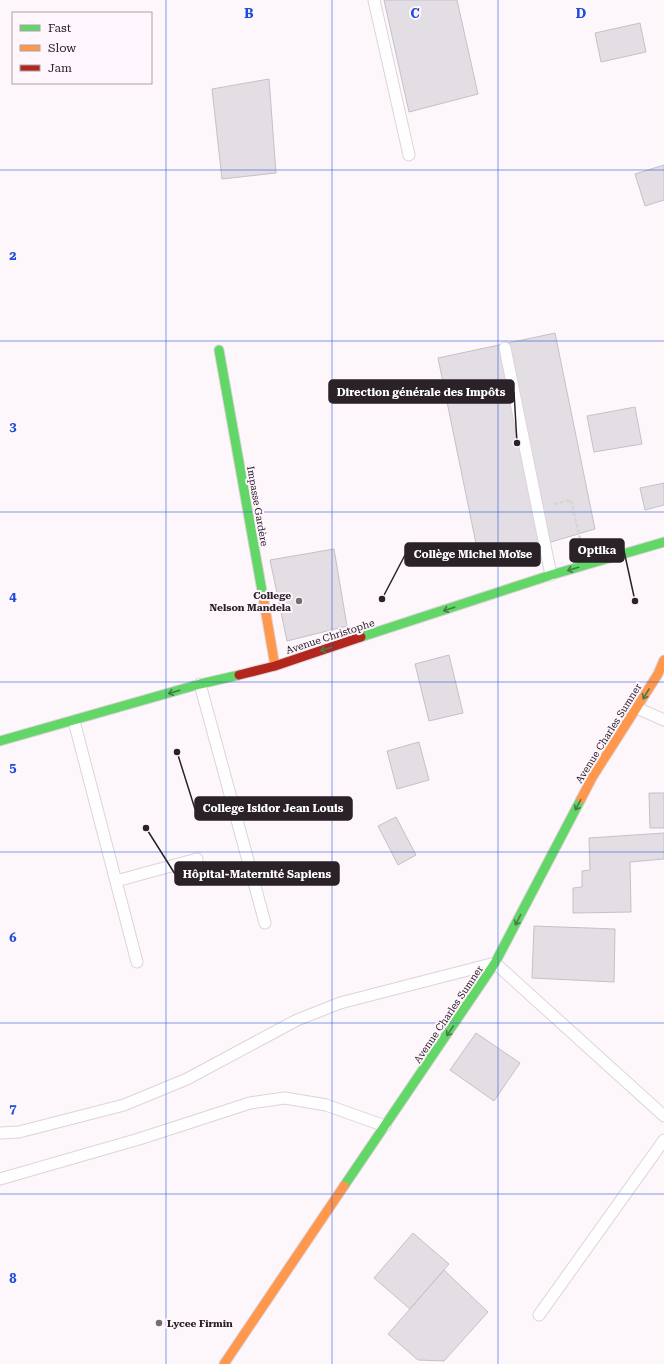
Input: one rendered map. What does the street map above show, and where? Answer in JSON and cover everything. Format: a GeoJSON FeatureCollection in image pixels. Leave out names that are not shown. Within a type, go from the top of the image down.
{"type":"FeatureCollection","features":[{"type":"Feature","properties":{"kind":"street","name":"Impasse Gardère"},"geometry":{"type":"LineString","coordinates":[[219,350],[275,666]]}},
{"type":"Feature","properties":{"kind":"street","name":"Avenue Christophe"},"geometry":{"type":"LineString","coordinates":[[0,741],[200,684],[275,666],[551,576],[664,542]]}},
{"type":"Feature","properties":{"kind":"street","name":"Avenue Charles Sumner"},"geometry":{"type":"LineString","coordinates":[[224,1364],[496,963],[593,776],[661,673],[664,660]]}},
{"type":"Feature","properties":{"kind":"lane"},"geometry":{"type":"LineString","coordinates":[[374,0],[409,155]]}},
{"type":"Feature","properties":{"kind":"lane"},"geometry":{"type":"LineString","coordinates":[[505,348],[551,576]]}},
{"type":"Feature","properties":{"kind":"lane"},"geometry":{"type":"LineString","coordinates":[[200,684],[265,923]]}},
{"type":"Feature","properties":{"kind":"lane"},"geometry":{"type":"LineString","coordinates":[[637,708],[664,720]]}},
{"type":"Feature","properties":{"kind":"lane"},"geometry":{"type":"LineString","coordinates":[[74,721],[137,962]]}},
{"type":"Feature","properties":{"kind":"lane"},"geometry":{"type":"LineString","coordinates":[[116,881],[197,860]]}},
{"type":"Feature","properties":{"kind":"lane"},"geometry":{"type":"LineString","coordinates":[[0,1133],[18,1132],[124,1105],[187,1079],[290,1023],[311,1014],[340,1003],[496,963],[664,1116]]}},
{"type":"Feature","properties":{"kind":"lane"},"geometry":{"type":"LineString","coordinates":[[0,1179],[139,1139],[250,1103],[286,1098],[326,1105],[385,1126]]}},
{"type":"Feature","properties":{"kind":"lane"},"geometry":{"type":"LineString","coordinates":[[539,1315],[664,1140]]}},
{"type":"Feature","properties":{"kind":"path"},"geometry":{"type":"LineString","coordinates":[[538,508],[571,500],[586,565]]}},
{"type":"Feature","properties":{"kind":"building"},"geometry":{"type":"Polygon","coordinates":[[[384,0],[457,0],[478,94],[409,112],[384,0]]]}},
{"type":"Feature","properties":{"kind":"building"},"geometry":{"type":"Polygon","coordinates":[[[640,23],[646,52],[601,62],[595,33],[640,23]]]}},
{"type":"Feature","properties":{"kind":"building"},"geometry":{"type":"Polygon","coordinates":[[[269,79],[276,173],[222,179],[212,89],[269,79]]]}},
{"type":"Feature","properties":{"kind":"building"},"geometry":{"type":"Polygon","coordinates":[[[664,165],[664,200],[645,206],[635,174],[664,165]]]}},
{"type":"Feature","properties":{"kind":"building"},"geometry":{"type":"Polygon","coordinates":[[[555,333],[595,529],[480,563],[438,358],[555,333]]]}},
{"type":"Feature","properties":{"kind":"building"},"geometry":{"type":"Polygon","coordinates":[[[635,407],[642,444],[594,452],[587,416],[635,407]]]}},
{"type":"Feature","properties":{"kind":"building"},"geometry":{"type":"Polygon","coordinates":[[[664,483],[664,505],[645,510],[640,488],[664,483]]]}},
{"type":"Feature","properties":{"kind":"building"},"geometry":{"type":"Polygon","coordinates":[[[334,549],[347,626],[287,641],[270,560],[334,549]]]}},
{"type":"Feature","properties":{"kind":"building"},"geometry":{"type":"Polygon","coordinates":[[[449,655],[463,713],[429,721],[415,664],[449,655]]]}},
{"type":"Feature","properties":{"kind":"building"},"geometry":{"type":"Polygon","coordinates":[[[419,742],[429,780],[397,789],[387,751],[419,742]]]}},
{"type":"Feature","properties":{"kind":"building"},"geometry":{"type":"Polygon","coordinates":[[[649,793],[664,793],[664,828],[650,828],[649,793]]]}},
{"type":"Feature","properties":{"kind":"building"},"geometry":{"type":"Polygon","coordinates":[[[396,817],[416,855],[398,865],[378,826],[396,817]]]}},
{"type":"Feature","properties":{"kind":"building"},"geometry":{"type":"Polygon","coordinates":[[[664,833],[664,859],[630,862],[631,912],[573,913],[573,888],[582,887],[582,871],[590,870],[589,838],[664,833]]]}},
{"type":"Feature","properties":{"kind":"building"},"geometry":{"type":"Polygon","coordinates":[[[534,926],[615,929],[614,982],[532,978],[534,926]]]}},
{"type":"Feature","properties":{"kind":"building"},"geometry":{"type":"Polygon","coordinates":[[[476,1033],[520,1063],[494,1101],[450,1070],[476,1033]]]}},
{"type":"Feature","properties":{"kind":"building"},"geometry":{"type":"Polygon","coordinates":[[[413,1233],[449,1264],[410,1309],[374,1278],[413,1233]]]}},
{"type":"Feature","properties":{"kind":"building"},"geometry":{"type":"Polygon","coordinates":[[[444,1270],[488,1312],[444,1361],[418,1360],[388,1334],[444,1270]]]}},
{"type":"Feature","properties":{"kind":"traffic: fast"},"geometry":{"type":"LineString","coordinates":[[219,350],[264,602]]}},
{"type":"Feature","properties":{"kind":"traffic: fast"},"geometry":{"type":"LineString","coordinates":[[361,637],[551,575],[664,542]]}},
{"type":"Feature","properties":{"kind":"traffic: fast"},"geometry":{"type":"LineString","coordinates":[[0,741],[200,684],[239,675]]}},
{"type":"Feature","properties":{"kind":"traffic: fast"},"geometry":{"type":"LineString","coordinates":[[344,1186],[495,963],[581,799]]}},
{"type":"Feature","properties":{"kind":"traffic: slow"},"geometry":{"type":"LineString","coordinates":[[264,602],[275,666]]}},
{"type":"Feature","properties":{"kind":"traffic: slow"},"geometry":{"type":"LineString","coordinates":[[581,799],[593,776],[658,674],[664,660]]}},
{"type":"Feature","properties":{"kind":"traffic: slow"},"geometry":{"type":"LineString","coordinates":[[224,1364],[344,1186]]}},
{"type":"Feature","properties":{"kind":"traffic: jam"},"geometry":{"type":"LineString","coordinates":[[239,675],[275,666],[361,637]]}},
{"type":"Feature","properties":{"kind":"place","name":"Direction générale des Impôts"},"geometry":{"type":"Point","coordinates":[517,443]}},
{"type":"Feature","properties":{"kind":"place","name":"Collège Michel Moïse"},"geometry":{"type":"Point","coordinates":[382,599]}},
{"type":"Feature","properties":{"kind":"place","name":"College Nelson Mandela"},"geometry":{"type":"Point","coordinates":[299,601]}},
{"type":"Feature","properties":{"kind":"place","name":"Optika"},"geometry":{"type":"Point","coordinates":[635,601]}},
{"type":"Feature","properties":{"kind":"place","name":"College Isidor Jean Louis"},"geometry":{"type":"Point","coordinates":[177,752]}},
{"type":"Feature","properties":{"kind":"place","name":"Hôpital-Maternité Sapiens"},"geometry":{"type":"Point","coordinates":[146,828]}},
{"type":"Feature","properties":{"kind":"place","name":"Lycee Firmin"},"geometry":{"type":"Point","coordinates":[159,1323]}}]}
